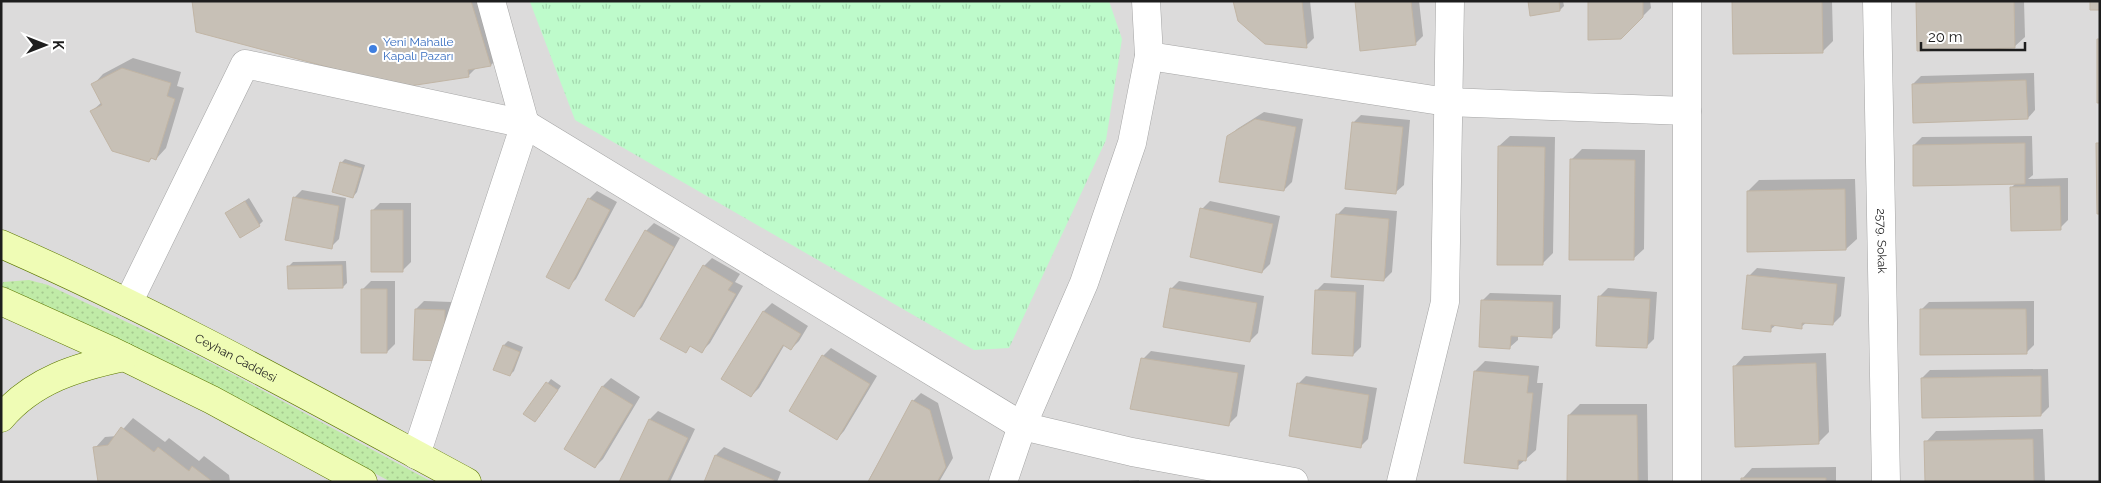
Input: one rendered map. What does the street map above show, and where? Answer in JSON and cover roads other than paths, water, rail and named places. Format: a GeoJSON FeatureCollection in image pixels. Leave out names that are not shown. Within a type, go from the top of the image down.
{"type":"FeatureCollection","features":[{"type":"Feature","properties":{"kind":"street"},"geometry":{"type":"LineString","coordinates":[[416,454],[525,124],[491,1]]}},
{"type":"Feature","properties":{"kind":"street"},"geometry":{"type":"LineString","coordinates":[[1003,482],[1022,426],[1084,283],[1132,143],[1149,56],[1146,1]]}},
{"type":"Feature","properties":{"kind":"street"},"geometry":{"type":"LineString","coordinates":[[1401,482],[1445,302],[1450,1]]}},
{"type":"Feature","properties":{"kind":"street"},"geometry":{"type":"LineString","coordinates":[[1687,1],[1687,482]]}},
{"type":"Feature","properties":{"kind":"street","name":"2579. Sokak"},"geometry":{"type":"LineString","coordinates":[[1877,1],[1886,482]]}},
{"type":"Feature","properties":{"kind":"street"},"geometry":{"type":"LineString","coordinates":[[1149,56],[1447,102],[1687,110]]}},
{"type":"Feature","properties":{"kind":"street"},"geometry":{"type":"LineString","coordinates":[[128,303],[244,64],[525,124],[1022,426],[1132,452],[1294,482]]}},
{"type":"Feature","properties":{"kind":"street","name":"Ceyhan Caddesi"},"geometry":{"type":"LineString","coordinates":[[1,244],[128,303],[233,356],[467,482]]}},
{"type":"Feature","properties":{"kind":"street"},"geometry":{"type":"LineString","coordinates":[[1,302],[124,357],[212,400],[363,482]]}},
{"type":"Feature","properties":{"kind":"street"},"geometry":{"type":"LineString","coordinates":[[1,418],[27,393],[54,376],[84,365],[124,357]]}},
{"type":"Feature","properties":{"kind":"place","name":"Yeni Mahalle Kapalı Pazarı"},"geometry":{"type":"Point","coordinates":[373,49]}}]}
